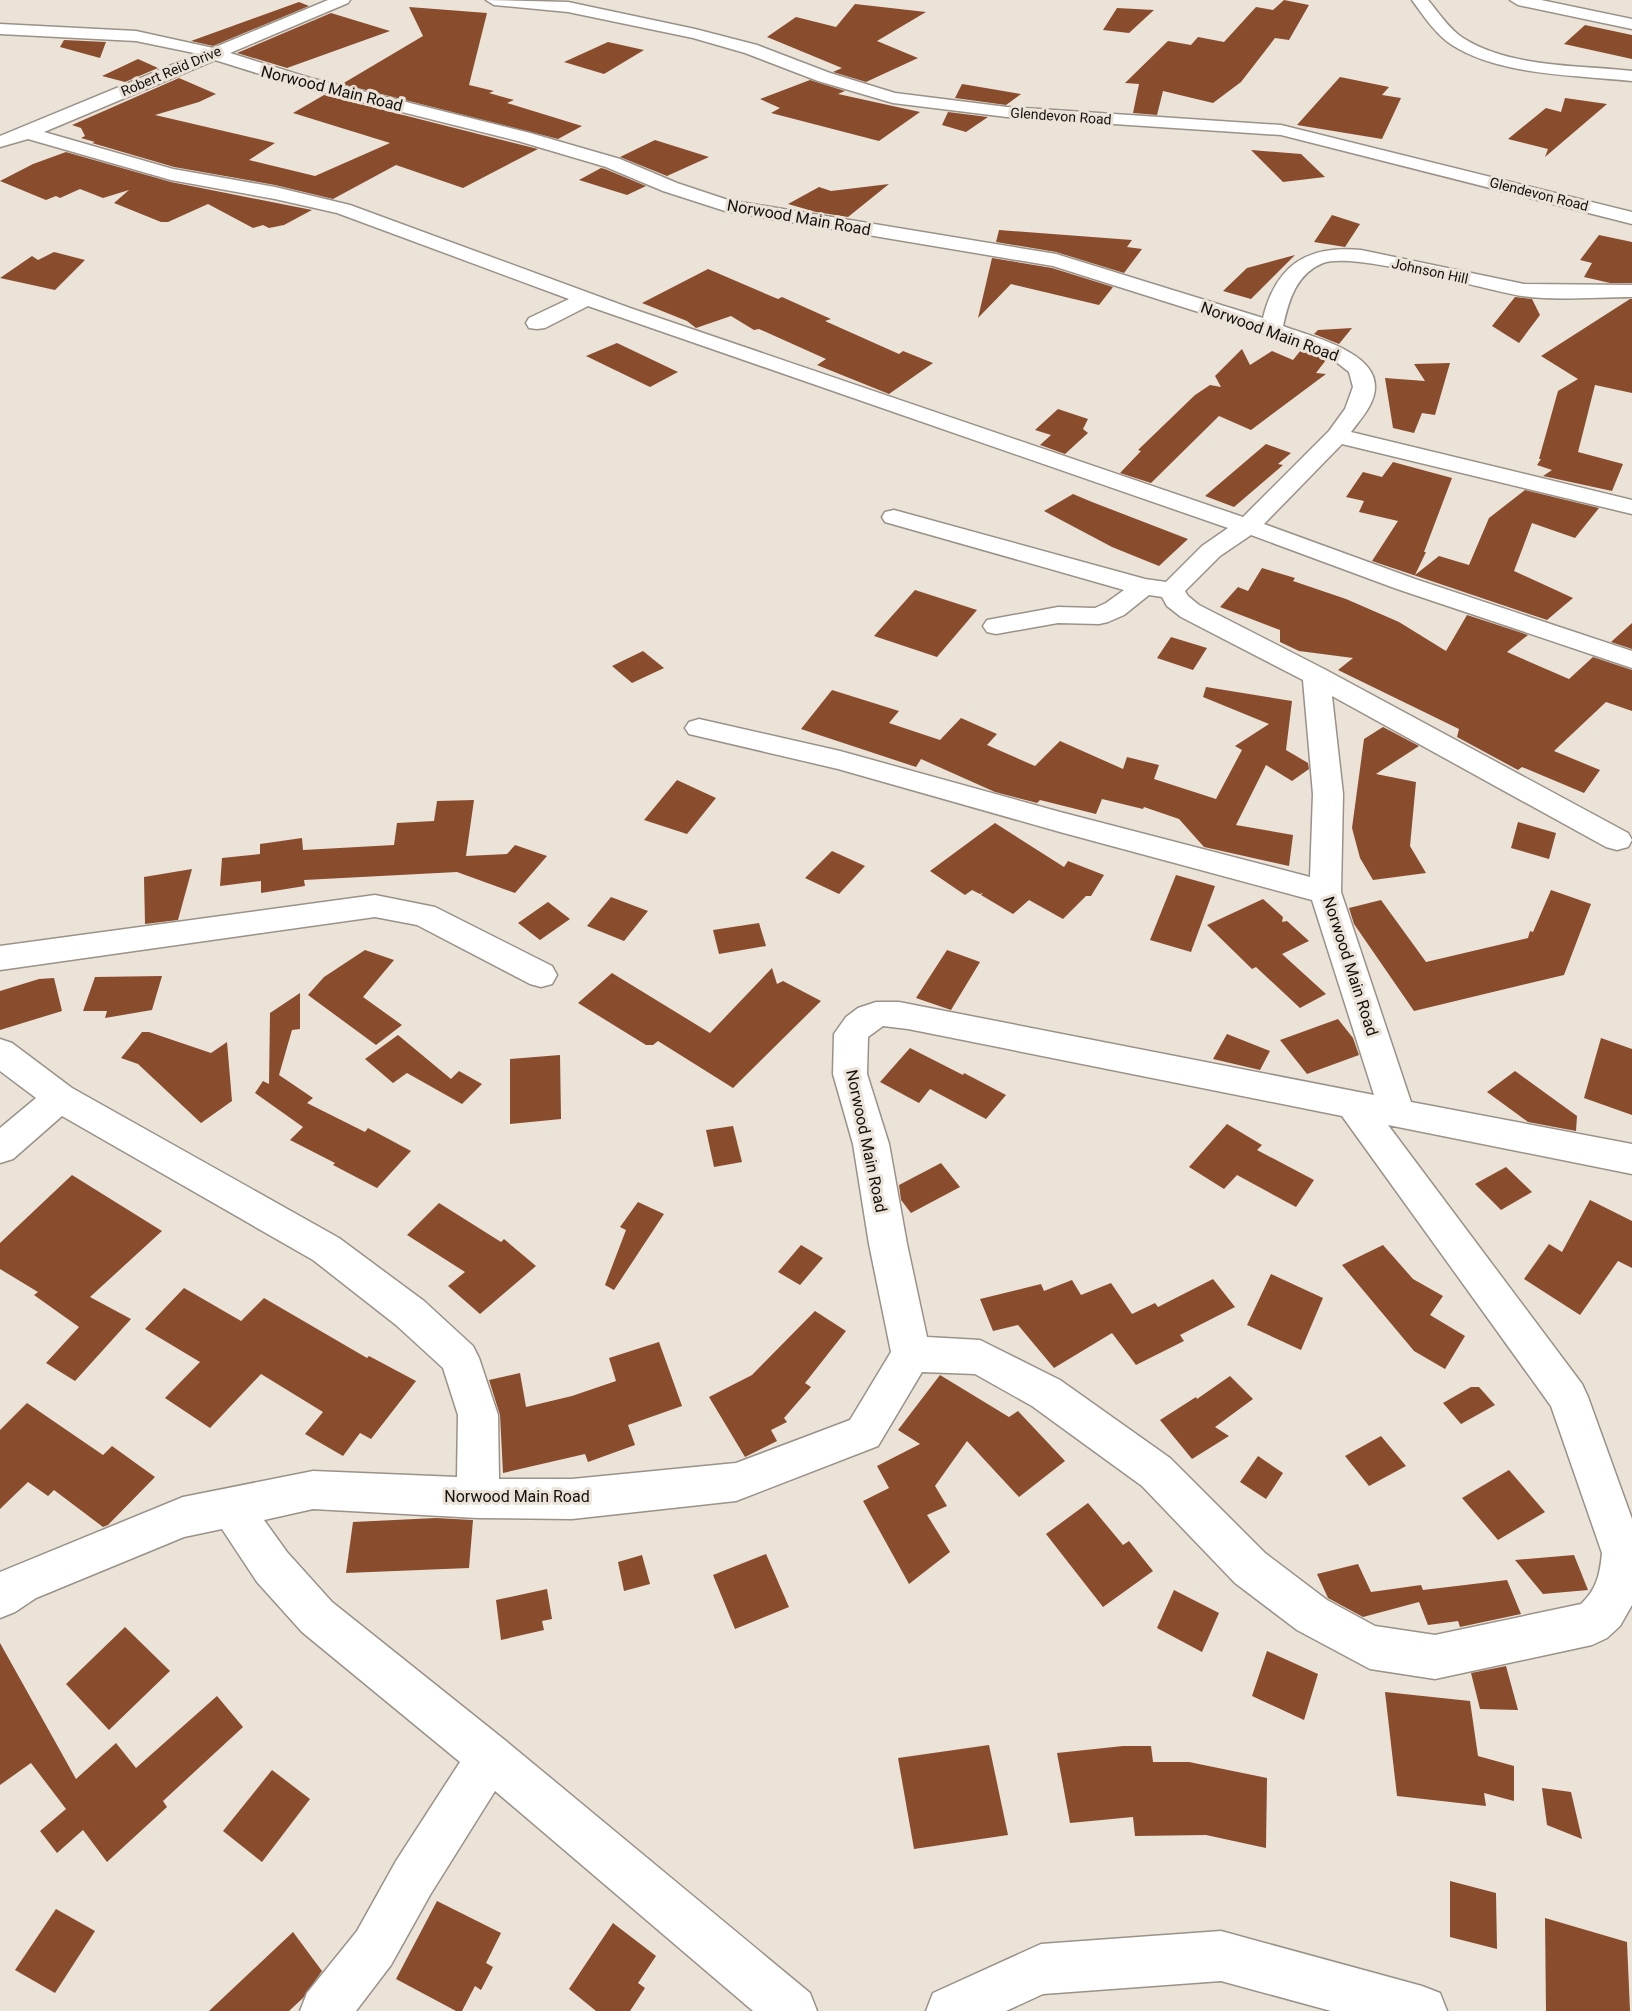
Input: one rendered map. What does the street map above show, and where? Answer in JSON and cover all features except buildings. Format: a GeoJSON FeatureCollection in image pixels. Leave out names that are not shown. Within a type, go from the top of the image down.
{"type":"FeatureCollection","features":[{"type":"Feature","properties":{"kind":"street","name":"Robert Reid Drive"},"geometry":{"type":"LineString","coordinates":[[0,142],[27,133],[342,0]]}},
{"type":"Feature","properties":{"kind":"street","name":"Glendevon Road"},"geometry":{"type":"LineString","coordinates":[[494,0],[568,7],[695,34],[751,49],[824,77],[893,98],[1007,112],[1281,130],[1632,218]]}},
{"type":"Feature","properties":{"kind":"street"},"geometry":{"type":"LineString","coordinates":[[1420,0],[1446,31],[1476,51],[1529,63],[1632,75]]}},
{"type":"Feature","properties":{"kind":"street"},"geometry":{"type":"LineString","coordinates":[[1518,0],[1632,24]]}},
{"type":"Feature","properties":{"kind":"street","name":"Norwood Main Road"},"geometry":{"type":"LineString","coordinates":[[0,29],[66,30],[136,36],[192,47],[211,55],[304,82],[524,136],[613,163],[670,187],[725,205],[1056,260],[1271,329],[1343,356],[1359,370],[1364,387],[1356,410],[1337,436],[1248,526],[1158,588],[1100,616],[1058,615],[996,626]]}},
{"type":"Feature","properties":{"kind":"street"},"geometry":{"type":"LineString","coordinates":[[27,133],[171,174],[275,193],[343,209],[587,299],[980,438],[1248,526],[1406,584],[1632,660]]}},
{"type":"Feature","properties":{"kind":"street","name":"Johnson Hill"},"geometry":{"type":"LineString","coordinates":[[1271,329],[1284,288],[1315,258],[1335,253],[1361,256],[1524,290],[1632,291]]}},
{"type":"Feature","properties":{"kind":"street"},"geometry":{"type":"LineString","coordinates":[[537,323],[587,299]]}},
{"type":"Feature","properties":{"kind":"street"},"geometry":{"type":"LineString","coordinates":[[1337,436],[1632,507]]}},
{"type":"Feature","properties":{"kind":"street"},"geometry":{"type":"LineString","coordinates":[[894,516],[1158,588],[1190,611],[1316,676],[1617,840]]}},
{"type":"Feature","properties":{"kind":"street","name":"Norwood Main Road"},"geometry":{"type":"LineString","coordinates":[[0,1597],[21,1583],[183,1517],[313,1490],[478,1498],[572,1499],[736,1482],[864,1433],[911,1354],[888,1244],[871,1144],[850,1074],[851,1034],[869,1015],[886,1012],[908,1016],[1397,1113],[1325,892],[1328,794],[1316,676]]}},
{"type":"Feature","properties":{"kind":"street"},"geometry":{"type":"LineString","coordinates":[[699,728],[840,760],[1094,832],[1325,892]]}},
{"type":"Feature","properties":{"kind":"street"},"geometry":{"type":"LineString","coordinates":[[0,958],[375,906],[424,915],[541,975]]}},
{"type":"Feature","properties":{"kind":"street"},"geometry":{"type":"LineString","coordinates":[[0,1052],[60,1098],[326,1249],[410,1313],[459,1358],[478,1415],[478,1498]]}},
{"type":"Feature","properties":{"kind":"street"},"geometry":{"type":"LineString","coordinates":[[0,1149],[60,1098]]}},
{"type":"Feature","properties":{"kind":"street"},"geometry":{"type":"LineString","coordinates":[[911,1354],[980,1357],[1046,1393],[1156,1472],[1250,1568],[1312,1615],[1370,1647],[1436,1657],[1592,1623],[1605,1611],[1621,1582],[1623,1553],[1568,1397],[1353,1104]]}},
{"type":"Feature","properties":{"kind":"street"},"geometry":{"type":"LineString","coordinates":[[1397,1113],[1632,1159]]}},
{"type":"Feature","properties":{"kind":"street"},"geometry":{"type":"LineString","coordinates":[[231,1507],[272,1567],[317,1617],[490,1757],[792,2011]]}},
{"type":"Feature","properties":{"kind":"street"},"geometry":{"type":"LineString","coordinates":[[325,2011],[336,2000],[374,1948],[437,1839],[490,1757]]}},
{"type":"Feature","properties":{"kind":"street"},"geometry":{"type":"LineString","coordinates":[[951,2011],[1041,1970],[1221,1956],[1422,2011]]}}]}
